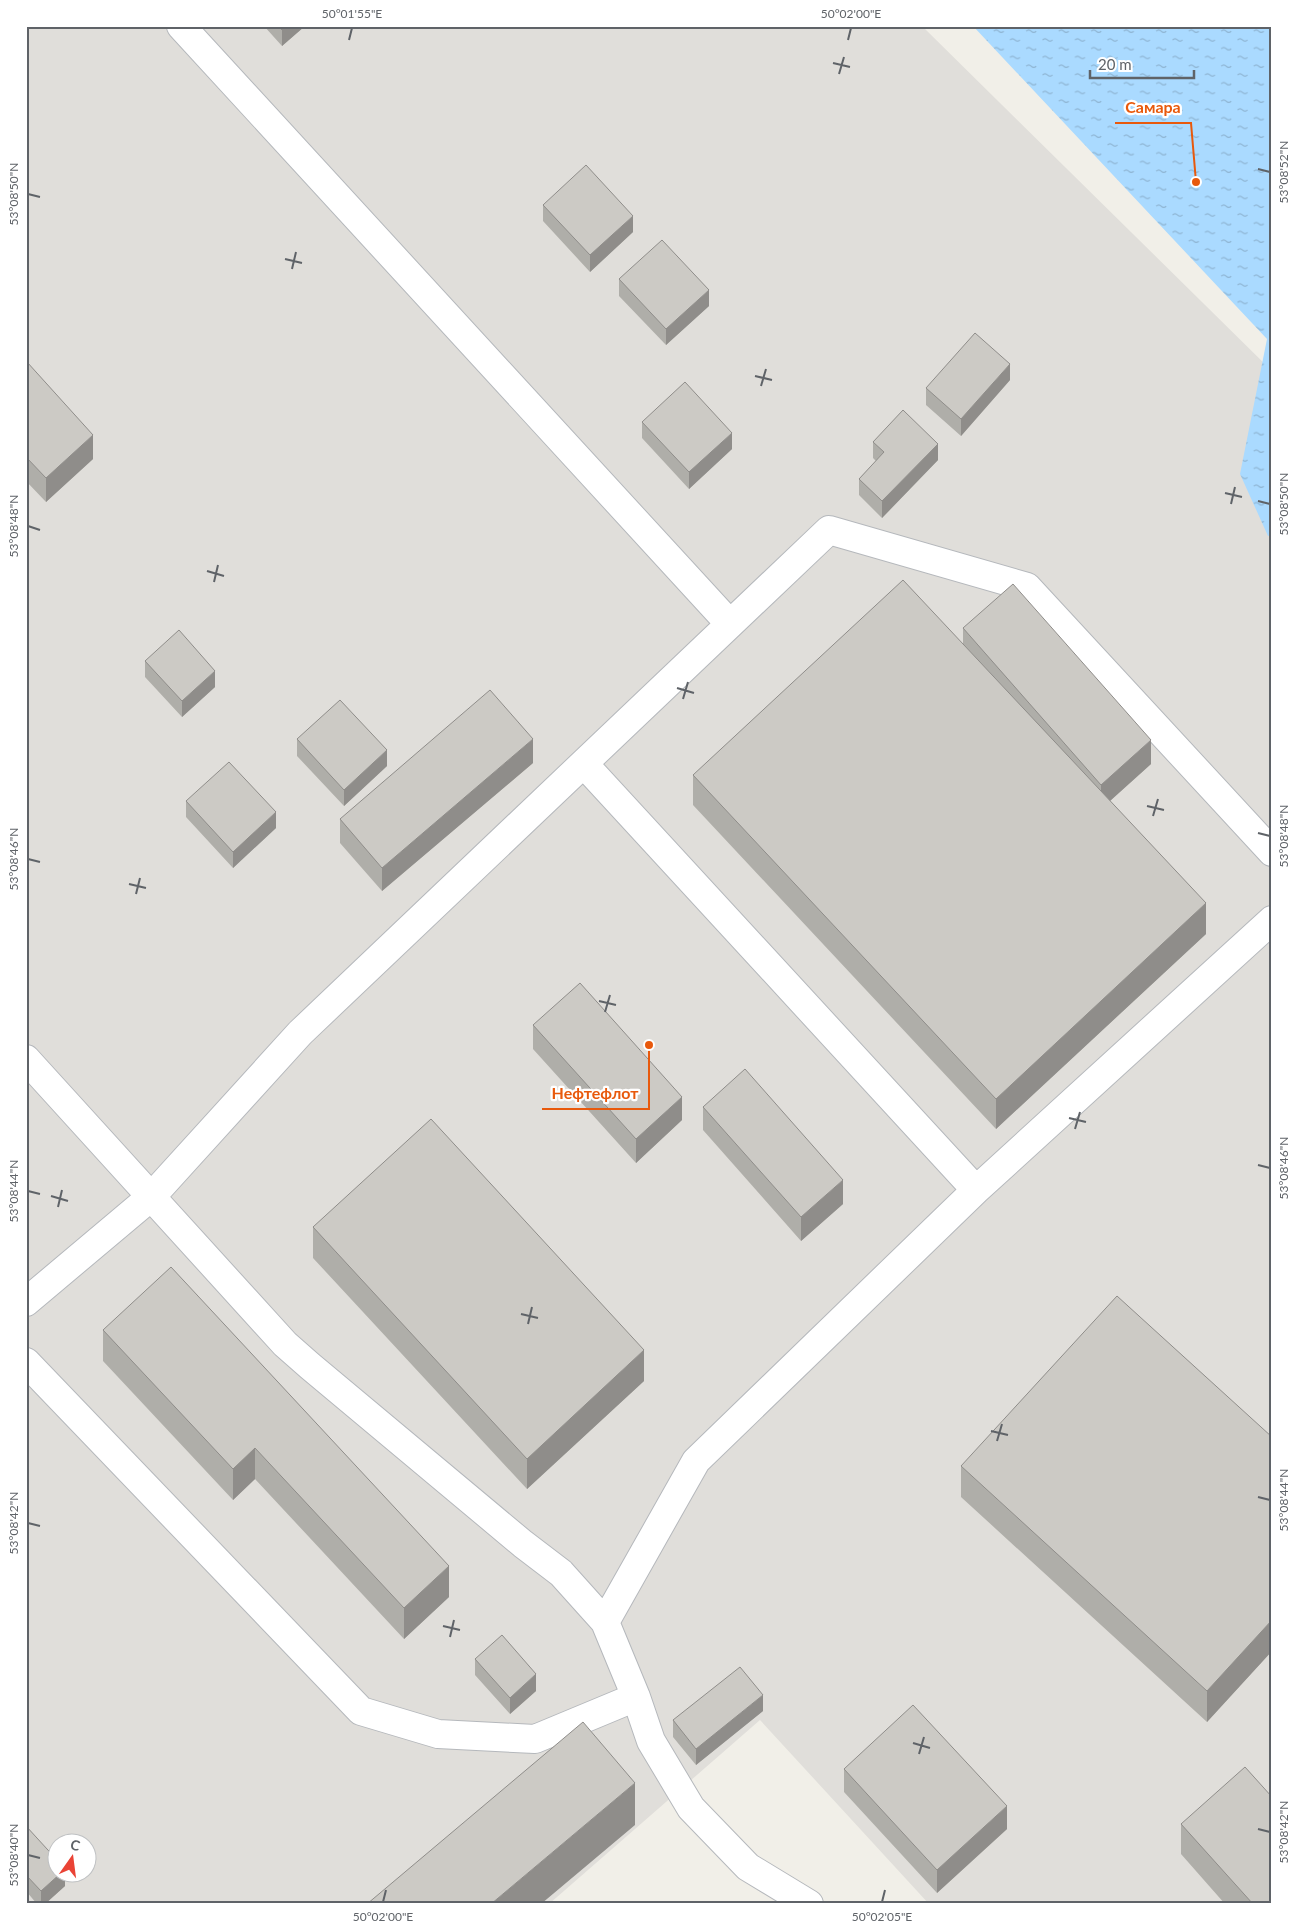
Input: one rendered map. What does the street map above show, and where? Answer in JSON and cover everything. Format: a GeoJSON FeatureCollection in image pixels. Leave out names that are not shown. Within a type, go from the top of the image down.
{"type":"FeatureCollection","features":[{"type":"Feature","properties":{"kind":"lane"},"geometry":{"type":"LineString","coordinates":[[182,26],[730,624]]}},
{"type":"Feature","properties":{"kind":"lane"},"geometry":{"type":"LineString","coordinates":[[26,1302],[152,1196],[300,1033],[829,530],[1027,587],[1272,852]]}},
{"type":"Feature","properties":{"kind":"lane"},"geometry":{"type":"LineString","coordinates":[[584,764],[976,1190]]}},
{"type":"Feature","properties":{"kind":"lane"},"geometry":{"type":"LineString","coordinates":[[605,1622],[696,1462],[976,1190],[1272,920]]}},
{"type":"Feature","properties":{"kind":"lane"},"geometry":{"type":"LineString","coordinates":[[26,1059],[285,1344],[378,1424],[523,1544],[561,1573],[605,1622],[636,1698],[650,1741],[691,1808],[748,1867],[809,1904]]}},
{"type":"Feature","properties":{"kind":"lane"},"geometry":{"type":"LineString","coordinates":[[26,1362],[361,1711],[438,1734],[536,1739],[636,1698]]}},
{"type":"Feature","properties":{"kind":"shaded area"},"geometry":{"type":"Polygon","coordinates":[[[26,26],[922,26],[1272,371],[1272,1904],[929,1904],[760,1720],[549,1904],[26,1904],[26,26]]]}},
{"type":"Feature","properties":{"kind":"water"},"geometry":{"type":"Polygon","coordinates":[[[973,26],[1272,26],[1272,535],[1268,536],[1240,474],[1267,339],[973,26]]]}},
{"type":"Feature","properties":{"kind":"building"},"geometry":{"type":"Polygon","coordinates":[[[278,26],[286,26],[282,30],[278,26]]]}},
{"type":"Feature","properties":{"kind":"building"},"geometry":{"type":"Polygon","coordinates":[[[586,165],[633,216],[590,255],[543,205],[586,165]]]}},
{"type":"Feature","properties":{"kind":"building"},"geometry":{"type":"Polygon","coordinates":[[[662,240],[709,290],[666,329],[619,279],[662,240]]]}},
{"type":"Feature","properties":{"kind":"building"},"geometry":{"type":"Polygon","coordinates":[[[975,333],[1010,364],[961,419],[926,388],[975,333]]]}},
{"type":"Feature","properties":{"kind":"building"},"geometry":{"type":"Polygon","coordinates":[[[27,362],[93,435],[46,478],[26,457],[27,362]]]}},
{"type":"Feature","properties":{"kind":"building"},"geometry":{"type":"Polygon","coordinates":[[[685,382],[732,433],[689,472],[642,422],[685,382]]]}},
{"type":"Feature","properties":{"kind":"building"},"geometry":{"type":"Polygon","coordinates":[[[903,410],[938,444],[882,501],[859,479],[884,452],[873,442],[903,410]]]}},
{"type":"Feature","properties":{"kind":"building"},"geometry":{"type":"Polygon","coordinates":[[[903,580],[1206,903],[996,1099],[693,775],[903,580]]]}},
{"type":"Feature","properties":{"kind":"building"},"geometry":{"type":"Polygon","coordinates":[[[1013,584],[1151,740],[1101,785],[963,628],[1013,584]]]}},
{"type":"Feature","properties":{"kind":"building"},"geometry":{"type":"Polygon","coordinates":[[[179,630],[215,671],[182,701],[145,661],[179,630]]]}},
{"type":"Feature","properties":{"kind":"building"},"geometry":{"type":"Polygon","coordinates":[[[490,690],[533,739],[382,868],[340,819],[490,690]]]}},
{"type":"Feature","properties":{"kind":"building"},"geometry":{"type":"Polygon","coordinates":[[[340,700],[387,750],[344,790],[297,739],[340,700]]]}},
{"type":"Feature","properties":{"kind":"building"},"geometry":{"type":"Polygon","coordinates":[[[229,762],[276,812],[233,852],[186,801],[229,762]]]}},
{"type":"Feature","properties":{"kind":"building"},"geometry":{"type":"Polygon","coordinates":[[[580,983],[682,1097],[636,1139],[533,1025],[580,983]]]}},
{"type":"Feature","properties":{"kind":"building"},"geometry":{"type":"Polygon","coordinates":[[[745,1069],[843,1180],[801,1217],[703,1107],[745,1069]]]}},
{"type":"Feature","properties":{"kind":"building"},"geometry":{"type":"Polygon","coordinates":[[[431,1119],[644,1350],[527,1459],[313,1227],[431,1119]]]}},
{"type":"Feature","properties":{"kind":"building"},"geometry":{"type":"Polygon","coordinates":[[[171,1267],[449,1566],[404,1608],[255,1448],[233,1469],[103,1330],[171,1267]]]}},
{"type":"Feature","properties":{"kind":"building"},"geometry":{"type":"Polygon","coordinates":[[[1117,1296],[1272,1437],[1272,1620],[1207,1691],[961,1466],[1117,1296]]]}},
{"type":"Feature","properties":{"kind":"building"},"geometry":{"type":"Polygon","coordinates":[[[502,1635],[536,1674],[510,1698],[475,1659],[502,1635]]]}},
{"type":"Feature","properties":{"kind":"building"},"geometry":{"type":"Polygon","coordinates":[[[740,1667],[763,1695],[696,1749],[673,1720],[740,1667]]]}},
{"type":"Feature","properties":{"kind":"building"},"geometry":{"type":"Polygon","coordinates":[[[913,1705],[1007,1806],[937,1870],[844,1769],[913,1705]]]}},
{"type":"Feature","properties":{"kind":"building"},"geometry":{"type":"Polygon","coordinates":[[[583,1722],[635,1783],[491,1904],[367,1904],[583,1722]]]}},
{"type":"Feature","properties":{"kind":"building"},"geometry":{"type":"Polygon","coordinates":[[[1245,1767],[1272,1797],[1272,1904],[1253,1904],[1181,1824],[1245,1767]]]}},
{"type":"Feature","properties":{"kind":"building"},"geometry":{"type":"Polygon","coordinates":[[[26,1826],[48,1850],[48,1882],[51,1882],[41,1891],[26,1875],[26,1826]]]}},
{"type":"Feature","properties":{"kind":"place","name":"Самара"},"geometry":{"type":"Point","coordinates":[1196,182]}},
{"type":"Feature","properties":{"kind":"place","name":"Нефтефлот"},"geometry":{"type":"Point","coordinates":[649,1045]}}]}
